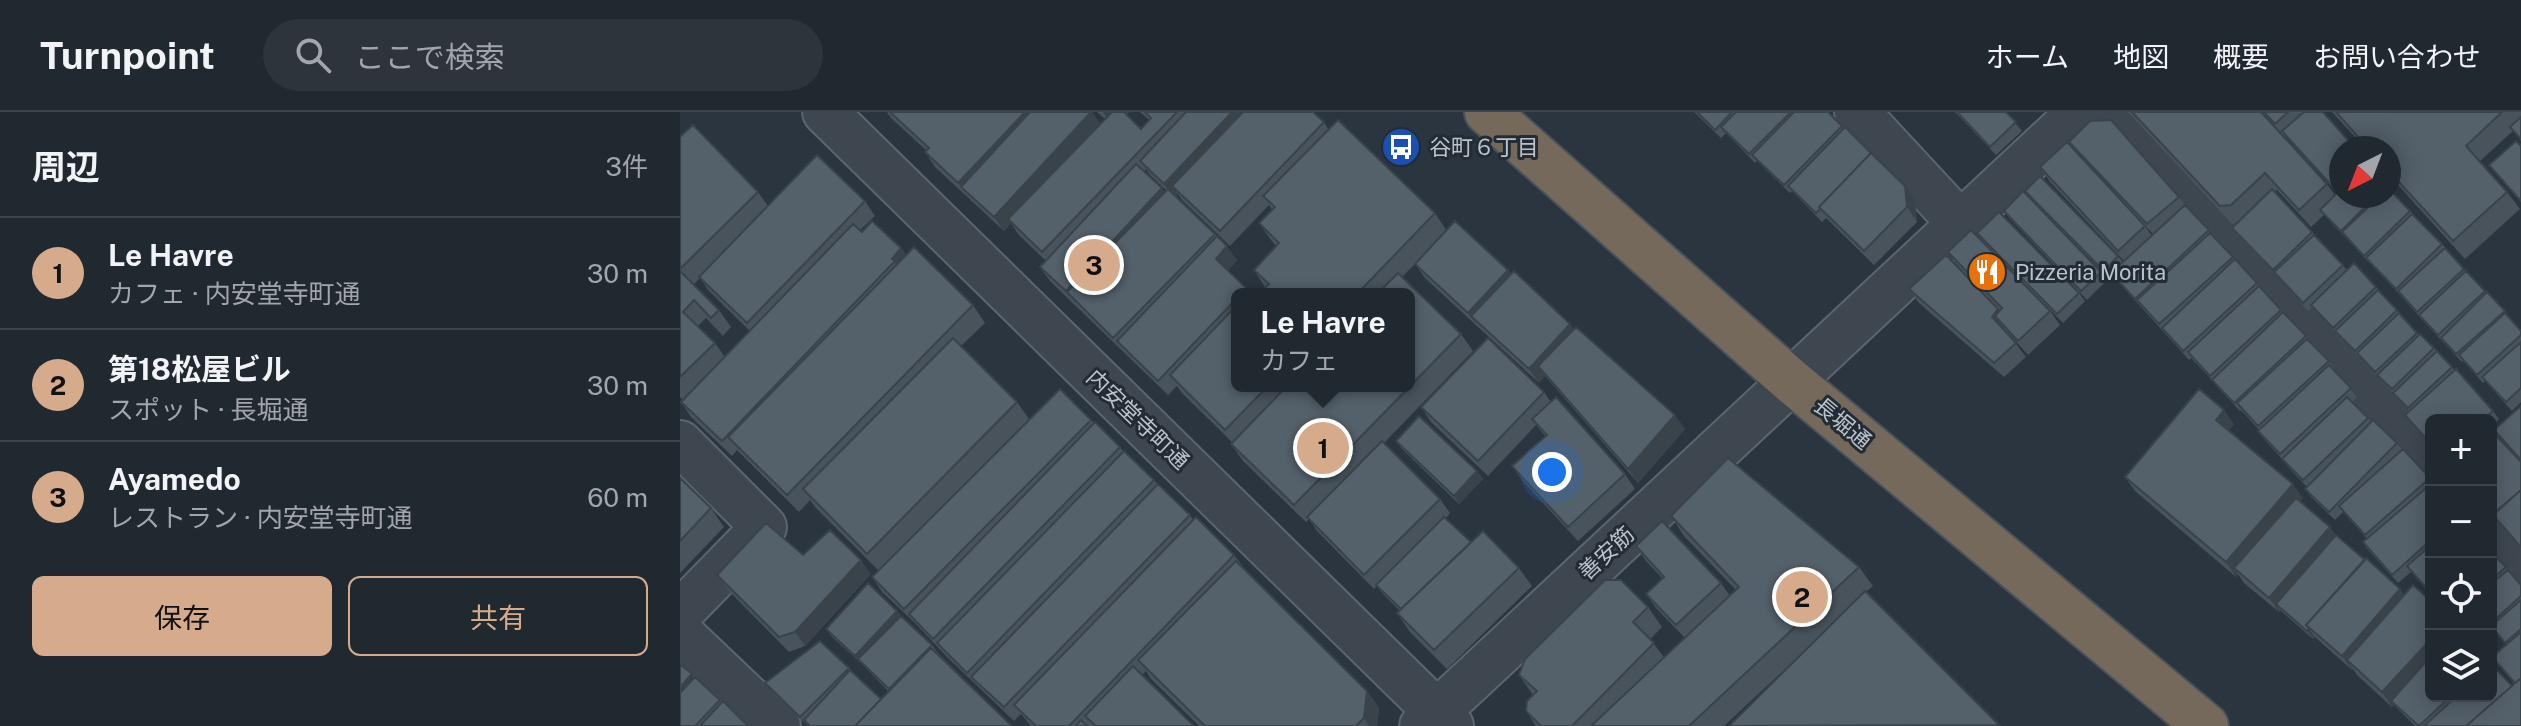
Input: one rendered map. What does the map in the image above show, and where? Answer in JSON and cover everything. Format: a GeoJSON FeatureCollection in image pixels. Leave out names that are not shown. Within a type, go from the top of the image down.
{"type":"FeatureCollection","features":[{"type":"Feature","properties":{"kind":"highway","name":"長堀通"},"geometry":{"type":"LineString","coordinates":[[1487,112],[1790,380],[2206,726]]}},
{"type":"Feature","properties":{"kind":"street","name":"内安堂寺町通"},"geometry":{"type":"LineString","coordinates":[[825,112],[1437,721]]}},
{"type":"Feature","properties":{"kind":"street"},"geometry":{"type":"LineString","coordinates":[[1857,112],[1959,222]]}},
{"type":"Feature","properties":{"kind":"street","name":"善安筋"},"geometry":{"type":"LineString","coordinates":[[1437,721],[1790,380],[2080,112]]}},
{"type":"Feature","properties":{"kind":"street"},"geometry":{"type":"LineString","coordinates":[[2112,112],[2425,461]]}},
{"type":"Feature","properties":{"kind":"street"},"geometry":{"type":"LineString","coordinates":[[680,443],[764,527],[680,613]]}},
{"type":"Feature","properties":{"kind":"street"},"geometry":{"type":"LineString","coordinates":[[2497,542],[2521,569]]}},
{"type":"Feature","properties":{"kind":"street"},"geometry":{"type":"LineString","coordinates":[[680,633],[778,726]]}},
{"type":"Feature","properties":{"kind":"building"},"geometry":{"type":"Polygon","coordinates":[[[890,112],[1025,112],[958,183],[925,152],[929,148],[890,112]]]}},
{"type":"Feature","properties":{"kind":"building"},"geometry":{"type":"Polygon","coordinates":[[[1030,112],[1091,112],[994,217],[961,187],[1030,112]]]}},
{"type":"Feature","properties":{"kind":"building"},"geometry":{"type":"Polygon","coordinates":[[[1112,112],[1124,112],[1141,129],[1151,118],[1145,112],[1177,112],[1042,252],[1008,219],[1112,112]]]}},
{"type":"Feature","properties":{"kind":"building"},"geometry":{"type":"Polygon","coordinates":[[[1186,112],[1232,112],[1164,184],[1140,161],[1186,112]]]}},
{"type":"Feature","properties":{"kind":"building"},"geometry":{"type":"Polygon","coordinates":[[[1243,112],[1313,112],[1324,122],[1220,231],[1172,186],[1243,112]]]}},
{"type":"Feature","properties":{"kind":"building"},"geometry":{"type":"Polygon","coordinates":[[[1697,112],[1732,112],[1715,130],[1697,112]]]}},
{"type":"Feature","properties":{"kind":"building"},"geometry":{"type":"Polygon","coordinates":[[[1736,112],[1791,112],[1749,154],[1721,127],[1736,112]]]}},
{"type":"Feature","properties":{"kind":"building"},"geometry":{"type":"Polygon","coordinates":[[[1794,112],[1828,112],[1842,126],[1784,185],[1752,155],[1794,112]]]}},
{"type":"Feature","properties":{"kind":"building"},"geometry":{"type":"Polygon","coordinates":[[[1957,112],[2006,112],[2016,122],[1990,147],[1957,112]]]}},
{"type":"Feature","properties":{"kind":"building"},"geometry":{"type":"Polygon","coordinates":[[[2132,112],[2261,112],[2327,184],[2299,210],[2265,173],[2231,205],[2220,206],[2132,112]]]}},
{"type":"Feature","properties":{"kind":"building"},"geometry":{"type":"Polygon","coordinates":[[[2264,112],[2288,112],[2275,124],[2264,112]]]}},
{"type":"Feature","properties":{"kind":"building"},"geometry":{"type":"Polygon","coordinates":[[[2304,112],[2323,112],[2344,136],[2329,136],[2329,183],[2282,131],[2304,112]]]}},
{"type":"Feature","properties":{"kind":"building"},"geometry":{"type":"Polygon","coordinates":[[[2336,112],[2502,112],[2466,146],[2507,192],[2453,241],[2401,184],[2401,136],[2357,136],[2336,112]]]}},
{"type":"Feature","properties":{"kind":"building"},"geometry":{"type":"Polygon","coordinates":[[[2521,117],[2521,139],[2510,127],[2521,117]]]}},
{"type":"Feature","properties":{"kind":"building"},"geometry":{"type":"Polygon","coordinates":[[[1338,120],[1435,213],[1363,288],[1265,288],[1269,284],[1254,270],[1279,243],[1259,223],[1275,207],[1263,196],[1338,120]]]}},
{"type":"Feature","properties":{"kind":"building"},"geometry":{"type":"Polygon","coordinates":[[[2111,120],[2179,197],[2147,224],[2069,142],[2090,121],[2111,120]]]}},
{"type":"Feature","properties":{"kind":"building"},"geometry":{"type":"Polygon","coordinates":[[[693,125],[758,192],[680,269],[680,137],[693,125]]]}},
{"type":"Feature","properties":{"kind":"building"},"geometry":{"type":"Polygon","coordinates":[[[1845,127],[1871,153],[1816,213],[1788,186],[1845,127]]]}},
{"type":"Feature","properties":{"kind":"building"},"geometry":{"type":"Polygon","coordinates":[[[2516,141],[2521,146],[2521,201],[2489,165],[2516,141]]]}},
{"type":"Feature","properties":{"kind":"building"},"geometry":{"type":"Polygon","coordinates":[[[2067,142],[2145,226],[2118,251],[2040,167],[2067,142]]]}},
{"type":"Feature","properties":{"kind":"building"},"geometry":{"type":"Polygon","coordinates":[[[1871,153],[1905,186],[1907,207],[1864,251],[1819,207],[1871,153]]]}},
{"type":"Feature","properties":{"kind":"building"},"geometry":{"type":"Polygon","coordinates":[[[817,155],[865,201],[747,323],[699,277],[817,155]]]}},
{"type":"Feature","properties":{"kind":"building"},"geometry":{"type":"Polygon","coordinates":[[[1136,164],[1162,188],[1066,291],[1040,267],[1136,164]]]}},
{"type":"Feature","properties":{"kind":"building"},"geometry":{"type":"Polygon","coordinates":[[[2040,176],[2118,256],[2104,271],[2025,191],[2040,176]]]}},
{"type":"Feature","properties":{"kind":"building"},"geometry":{"type":"Polygon","coordinates":[[[1168,189],[1215,234],[1113,338],[1067,292],[1168,189]]]}},
{"type":"Feature","properties":{"kind":"building"},"geometry":{"type":"Polygon","coordinates":[[[2272,189],[2312,232],[2273,270],[2232,228],[2272,189]]]}},
{"type":"Feature","properties":{"kind":"building"},"geometry":{"type":"Polygon","coordinates":[[[2023,191],[2101,272],[2081,291],[2004,211],[2023,191]]]}},
{"type":"Feature","properties":{"kind":"building"},"geometry":{"type":"Polygon","coordinates":[[[2329,201],[2329,208],[2364,208],[2341,231],[2320,210],[2329,201]]]}},
{"type":"Feature","properties":{"kind":"building"},"geometry":{"type":"Polygon","coordinates":[[[2401,202],[2410,211],[2364,256],[2342,232],[2367,208],[2401,208],[2401,202]]]}},
{"type":"Feature","properties":{"kind":"building"},"geometry":{"type":"Polygon","coordinates":[[[2185,205],[2209,230],[2135,299],[2111,273],[2185,205]]]}},
{"type":"Feature","properties":{"kind":"building"},"geometry":{"type":"Polygon","coordinates":[[[1999,212],[2079,293],[2057,314],[1977,233],[1999,212]]]}},
{"type":"Feature","properties":{"kind":"building"},"geometry":{"type":"Polygon","coordinates":[[[2412,214],[2442,244],[2396,289],[2366,258],[2412,214]]]}},
{"type":"Feature","properties":{"kind":"building"},"geometry":{"type":"Polygon","coordinates":[[[872,221],[901,248],[892,259],[895,261],[722,441],[681,402],[853,224],[862,232],[872,221]]]}},
{"type":"Feature","properties":{"kind":"building"},"geometry":{"type":"Polygon","coordinates":[[[1455,221],[1508,270],[1468,313],[1415,264],[1455,221]]]}},
{"type":"Feature","properties":{"kind":"building"},"geometry":{"type":"Polygon","coordinates":[[[1971,230],[2050,311],[2018,341],[1995,316],[2002,308],[1948,252],[1971,230]]]}},
{"type":"Feature","properties":{"kind":"building"},"geometry":{"type":"Polygon","coordinates":[[[2210,233],[2233,257],[2159,324],[2137,300],[2210,233]]]}},
{"type":"Feature","properties":{"kind":"building"},"geometry":{"type":"Polygon","coordinates":[[[2314,235],[2343,265],[2303,303],[2274,272],[2314,235]]]}},
{"type":"Feature","properties":{"kind":"building"},"geometry":{"type":"Polygon","coordinates":[[[1217,236],[1227,246],[1216,259],[1246,288],[1231,288],[1231,304],[1158,381],[1117,341],[1217,236]]]}},
{"type":"Feature","properties":{"kind":"building"},"geometry":{"type":"Polygon","coordinates":[[[914,247],[973,305],[787,495],[728,437],[914,247]]]}},
{"type":"Feature","properties":{"kind":"building"},"geometry":{"type":"Polygon","coordinates":[[[2445,248],[2464,269],[2417,312],[2398,291],[2445,248]]]}},
{"type":"Feature","properties":{"kind":"building"},"geometry":{"type":"Polygon","coordinates":[[[1946,255],[1998,309],[1992,317],[2016,343],[1994,363],[1909,289],[1946,255]]]}},
{"type":"Feature","properties":{"kind":"building"},"geometry":{"type":"Polygon","coordinates":[[[2235,259],[2257,283],[2183,351],[2162,328],[2235,259]]]}},
{"type":"Feature","properties":{"kind":"building"},"geometry":{"type":"Polygon","coordinates":[[[2354,263],[2376,287],[2333,328],[2311,305],[2354,263]]]}},
{"type":"Feature","properties":{"kind":"building"},"geometry":{"type":"Polygon","coordinates":[[[680,271],[719,310],[711,318],[694,300],[683,312],[715,343],[680,377],[680,271]]]}},
{"type":"Feature","properties":{"kind":"building"},"geometry":{"type":"Polygon","coordinates":[[[1514,271],[1570,324],[1529,369],[1471,316],[1514,271]]]}},
{"type":"Feature","properties":{"kind":"building"},"geometry":{"type":"Polygon","coordinates":[[[2466,271],[2485,291],[2438,335],[2419,315],[2466,271]]]}},
{"type":"Feature","properties":{"kind":"building"},"geometry":{"type":"Polygon","coordinates":[[[1398,273],[1413,288],[1383,288],[1398,273]]]}},
{"type":"Feature","properties":{"kind":"building"},"geometry":{"type":"Polygon","coordinates":[[[2259,286],[2281,310],[2210,376],[2188,352],[2259,286]]]}},
{"type":"Feature","properties":{"kind":"building"},"geometry":{"type":"Polygon","coordinates":[[[1415,289],[1461,334],[1415,381],[1415,289]]]}},
{"type":"Feature","properties":{"kind":"building"},"geometry":{"type":"Polygon","coordinates":[[[2378,290],[2397,310],[2355,351],[2335,331],[2378,290]]]}},
{"type":"Feature","properties":{"kind":"building"},"geometry":{"type":"Polygon","coordinates":[[[2487,292],[2505,311],[2456,354],[2441,338],[2487,292]]]}},
{"type":"Feature","properties":{"kind":"building"},"geometry":{"type":"Polygon","coordinates":[[[1231,311],[1231,392],[1262,392],[1225,430],[1170,375],[1231,311]]]}},
{"type":"Feature","properties":{"kind":"building"},"geometry":{"type":"Polygon","coordinates":[[[2283,312],[2306,336],[2234,403],[2212,380],[2283,312]]]}},
{"type":"Feature","properties":{"kind":"building"},"geometry":{"type":"Polygon","coordinates":[[[2399,313],[2417,333],[2375,372],[2357,353],[2399,313]]]}},
{"type":"Feature","properties":{"kind":"building"},"geometry":{"type":"Polygon","coordinates":[[[2505,313],[2521,335],[2477,375],[2459,355],[2505,313]]]}},
{"type":"Feature","properties":{"kind":"building"},"geometry":{"type":"Polygon","coordinates":[[[1576,327],[1675,415],[1628,469],[1538,366],[1576,327]]]}},
{"type":"Feature","properties":{"kind":"building"},"geometry":{"type":"Polygon","coordinates":[[[2420,334],[2434,348],[2392,389],[2377,375],[2420,334]]]}},
{"type":"Feature","properties":{"kind":"building"},"geometry":{"type":"Polygon","coordinates":[[[953,338],[1017,402],[867,554],[803,489],[953,338]]]}},
{"type":"Feature","properties":{"kind":"building"},"geometry":{"type":"Polygon","coordinates":[[[1488,338],[1544,392],[1478,461],[1421,407],[1488,338]]]}},
{"type":"Feature","properties":{"kind":"building"},"geometry":{"type":"Polygon","coordinates":[[[2307,339],[2329,361],[2258,426],[2237,403],[2307,339]]]}},
{"type":"Feature","properties":{"kind":"building"},"geometry":{"type":"Polygon","coordinates":[[[2521,342],[2521,388],[2506,402],[2482,377],[2521,342]]]}},
{"type":"Feature","properties":{"kind":"building"},"geometry":{"type":"Polygon","coordinates":[[[2437,351],[2452,367],[2408,408],[2393,393],[2437,351]]]}},
{"type":"Feature","properties":{"kind":"building"},"geometry":{"type":"Polygon","coordinates":[[[2329,365],[2351,388],[2280,454],[2258,431],[2329,365]]]}},
{"type":"Feature","properties":{"kind":"building"},"geometry":{"type":"Polygon","coordinates":[[[2456,369],[2493,411],[2490,414],[2425,414],[2425,437],[2405,415],[2456,369]]]}},
{"type":"Feature","properties":{"kind":"building"},"geometry":{"type":"Polygon","coordinates":[[[1060,389],[1091,420],[904,609],[872,577],[1060,389]]]}},
{"type":"Feature","properties":{"kind":"building"},"geometry":{"type":"Polygon","coordinates":[[[2199,389],[2224,410],[2216,420],[2293,484],[2226,562],[2125,477],[2199,389]]]}},
{"type":"Feature","properties":{"kind":"building"},"geometry":{"type":"Polygon","coordinates":[[[1281,392],[1404,392],[1294,505],[1231,444],[1281,392]]]}},
{"type":"Feature","properties":{"kind":"building"},"geometry":{"type":"Polygon","coordinates":[[[1556,397],[1625,474],[1568,527],[1512,466],[1547,435],[1532,419],[1556,397]]]}},
{"type":"Feature","properties":{"kind":"building"},"geometry":{"type":"Polygon","coordinates":[[[2347,397],[2368,418],[2303,480],[2282,459],[2347,397]]]}},
{"type":"Feature","properties":{"kind":"building"},"geometry":{"type":"Polygon","coordinates":[[[2521,406],[2521,460],[2497,433],[2497,427],[2521,406]]]}},
{"type":"Feature","properties":{"kind":"building"},"geometry":{"type":"Polygon","coordinates":[[[1419,416],[1477,471],[1454,496],[1396,441],[1419,416]]]}},
{"type":"Feature","properties":{"kind":"building"},"geometry":{"type":"Polygon","coordinates":[[[2373,420],[2397,443],[2329,512],[2305,489],[2373,420]]]}},
{"type":"Feature","properties":{"kind":"building"},"geometry":{"type":"Polygon","coordinates":[[[1095,422],[1120,447],[933,639],[909,614],[1095,422]]]}},
{"type":"Feature","properties":{"kind":"building"},"geometry":{"type":"Polygon","coordinates":[[[2497,436],[2521,462],[2521,490],[2497,511],[2497,436]]]}},
{"type":"Feature","properties":{"kind":"building"},"geometry":{"type":"Polygon","coordinates":[[[1382,441],[1440,499],[1364,575],[1307,517],[1382,441]]]}},
{"type":"Feature","properties":{"kind":"building"},"geometry":{"type":"Polygon","coordinates":[[[2403,449],[2425,473],[2425,482],[2365,535],[2339,506],[2403,449]]]}},
{"type":"Feature","properties":{"kind":"building"},"geometry":{"type":"Polygon","coordinates":[[[1124,451],[1154,480],[967,673],[937,643],[1124,451]]]}},
{"type":"Feature","properties":{"kind":"building"},"geometry":{"type":"Polygon","coordinates":[[[1728,458],[1859,567],[1689,726],[1591,726],[1739,587],[1671,516],[1728,458]]]}},
{"type":"Feature","properties":{"kind":"building"},"geometry":{"type":"Polygon","coordinates":[[[680,478],[711,508],[680,541],[680,478]]]}},
{"type":"Feature","properties":{"kind":"building"},"geometry":{"type":"Polygon","coordinates":[[[1158,484],[1190,515],[1004,707],[971,677],[1158,484]]]}},
{"type":"Feature","properties":{"kind":"building"},"geometry":{"type":"Polygon","coordinates":[[[2425,489],[2425,545],[2392,575],[2363,542],[2425,489]]]}},
{"type":"Feature","properties":{"kind":"building"},"geometry":{"type":"Polygon","coordinates":[[[2521,490],[2521,547],[2497,520],[2497,511],[2521,490]]]}},
{"type":"Feature","properties":{"kind":"building"},"geometry":{"type":"Polygon","coordinates":[[[2296,498],[2330,527],[2269,598],[2234,568],[2296,498]]]}},
{"type":"Feature","properties":{"kind":"building"},"geometry":{"type":"Polygon","coordinates":[[[1196,517],[1234,555],[1069,726],[1036,726],[1014,705],[1196,517]]]}},
{"type":"Feature","properties":{"kind":"building"},"geometry":{"type":"Polygon","coordinates":[[[1444,517],[1471,542],[1401,609],[1376,585],[1444,517]]]}},
{"type":"Feature","properties":{"kind":"building"},"geometry":{"type":"Polygon","coordinates":[[[1662,521],[1721,583],[1676,625],[1646,594],[1664,577],[1636,546],[1662,521]]]}},
{"type":"Feature","properties":{"kind":"building"},"geometry":{"type":"Polygon","coordinates":[[[766,523],[803,555],[830,530],[861,560],[795,632],[779,637],[717,575],[766,523]]]}},
{"type":"Feature","properties":{"kind":"building"},"geometry":{"type":"Polygon","coordinates":[[[1483,531],[1519,568],[1434,650],[1397,613],[1483,531]]]}},
{"type":"Feature","properties":{"kind":"building"},"geometry":{"type":"Polygon","coordinates":[[[2336,535],[2365,560],[2306,625],[2307,631],[2276,604],[2336,535]]]}},
{"type":"Feature","properties":{"kind":"building"},"geometry":{"type":"Polygon","coordinates":[[[2425,550],[2425,587],[2407,566],[2425,550]]]}},
{"type":"Feature","properties":{"kind":"building"},"geometry":{"type":"Polygon","coordinates":[[[2366,558],[2400,589],[2342,656],[2306,625],[2366,558]]]}},
{"type":"Feature","properties":{"kind":"building"},"geometry":{"type":"Polygon","coordinates":[[[2497,558],[2506,567],[2497,575],[2497,558]]]}},
{"type":"Feature","properties":{"kind":"building"},"geometry":{"type":"Polygon","coordinates":[[[1236,561],[1367,691],[1364,718],[1356,726],[1205,726],[1138,660],[1236,561]]]}},
{"type":"Feature","properties":{"kind":"building"},"geometry":{"type":"Polygon","coordinates":[[[2508,570],[2521,585],[2521,596],[2497,618],[2497,579],[2508,570]]]}},
{"type":"Feature","properties":{"kind":"building"},"geometry":{"type":"Polygon","coordinates":[[[1605,580],[1621,580],[1648,607],[1633,622],[1654,643],[1572,726],[1541,726],[1526,711],[1527,701],[1537,691],[1519,675],[1525,659],[1605,580]]]}},
{"type":"Feature","properties":{"kind":"building"},"geometry":{"type":"Polygon","coordinates":[[[868,583],[897,611],[855,656],[826,629],[868,583]]]}},
{"type":"Feature","properties":{"kind":"building"},"geometry":{"type":"Polygon","coordinates":[[[2413,585],[2425,596],[2425,645],[2382,692],[2347,660],[2413,585]]]}},
{"type":"Feature","properties":{"kind":"building"},"geometry":{"type":"Polygon","coordinates":[[[1865,591],[1999,725],[1729,726],[1865,591]]]}},
{"type":"Feature","properties":{"kind":"building"},"geometry":{"type":"Polygon","coordinates":[[[2521,600],[2521,629],[2505,643],[2497,633],[2497,621],[2521,600]]]}},
{"type":"Feature","properties":{"kind":"building"},"geometry":{"type":"Polygon","coordinates":[[[901,616],[932,645],[889,689],[858,659],[901,616]]]}},
{"type":"Feature","properties":{"kind":"building"},"geometry":{"type":"Polygon","coordinates":[[[2521,632],[2521,678],[2515,683],[2497,663],[2497,653],[2521,632]]]}},
{"type":"Feature","properties":{"kind":"building"},"geometry":{"type":"Polygon","coordinates":[[[820,641],[849,668],[800,717],[765,683],[820,641]]]}},
{"type":"Feature","properties":{"kind":"building"},"geometry":{"type":"Polygon","coordinates":[[[931,648],[1012,726],[855,726],[931,648]]]}},
{"type":"Feature","properties":{"kind":"building"},"geometry":{"type":"Polygon","coordinates":[[[2425,663],[2425,702],[2445,702],[2419,726],[2391,701],[2425,663]]]}},
{"type":"Feature","properties":{"kind":"building"},"geometry":{"type":"Polygon","coordinates":[[[680,664],[692,674],[680,687],[680,664]]]}},
{"type":"Feature","properties":{"kind":"building"},"geometry":{"type":"Polygon","coordinates":[[[1133,666],[1194,726],[1096,726],[1085,716],[1133,666]]]}},
{"type":"Feature","properties":{"kind":"building"},"geometry":{"type":"Polygon","coordinates":[[[850,670],[881,699],[855,726],[810,726],[804,720],[850,670]]]}},
{"type":"Feature","properties":{"kind":"building"},"geometry":{"type":"Polygon","coordinates":[[[2497,670],[2512,686],[2497,699],[2497,670]]]}},
{"type":"Feature","properties":{"kind":"building"},"geometry":{"type":"Polygon","coordinates":[[[695,677],[720,700],[695,726],[680,726],[680,693],[695,677]]]}},
{"type":"Feature","properties":{"kind":"building"},"geometry":{"type":"Polygon","coordinates":[[[2521,678],[2521,726],[2466,726],[2497,702],[2521,678]]]}},
{"type":"Feature","properties":{"kind":"building"},"geometry":{"type":"Polygon","coordinates":[[[723,701],[748,726],[700,726],[723,701]]]}},
{"type":"Feature","properties":{"kind":"building"},"geometry":{"type":"Polygon","coordinates":[[[2450,702],[2494,702],[2466,726],[2424,726],[2450,702]]]}},
{"type":"Feature","properties":{"kind":"place","name":"谷町６丁目"},"geometry":{"type":"Point","coordinates":[1401,147]}},
{"type":"Feature","properties":{"kind":"place","name":"Ayamedo"},"geometry":{"type":"Point","coordinates":[1094,265]}},
{"type":"Feature","properties":{"kind":"place","name":"Pizzeria Morita"},"geometry":{"type":"Point","coordinates":[1987,272]}},
{"type":"Feature","properties":{"kind":"place","name":"Le Havre"},"geometry":{"type":"Point","coordinates":[1323,448]}},
{"type":"Feature","properties":{"kind":"place","name":"第18松屋ビル"},"geometry":{"type":"Point","coordinates":[1802,597]}}]}
